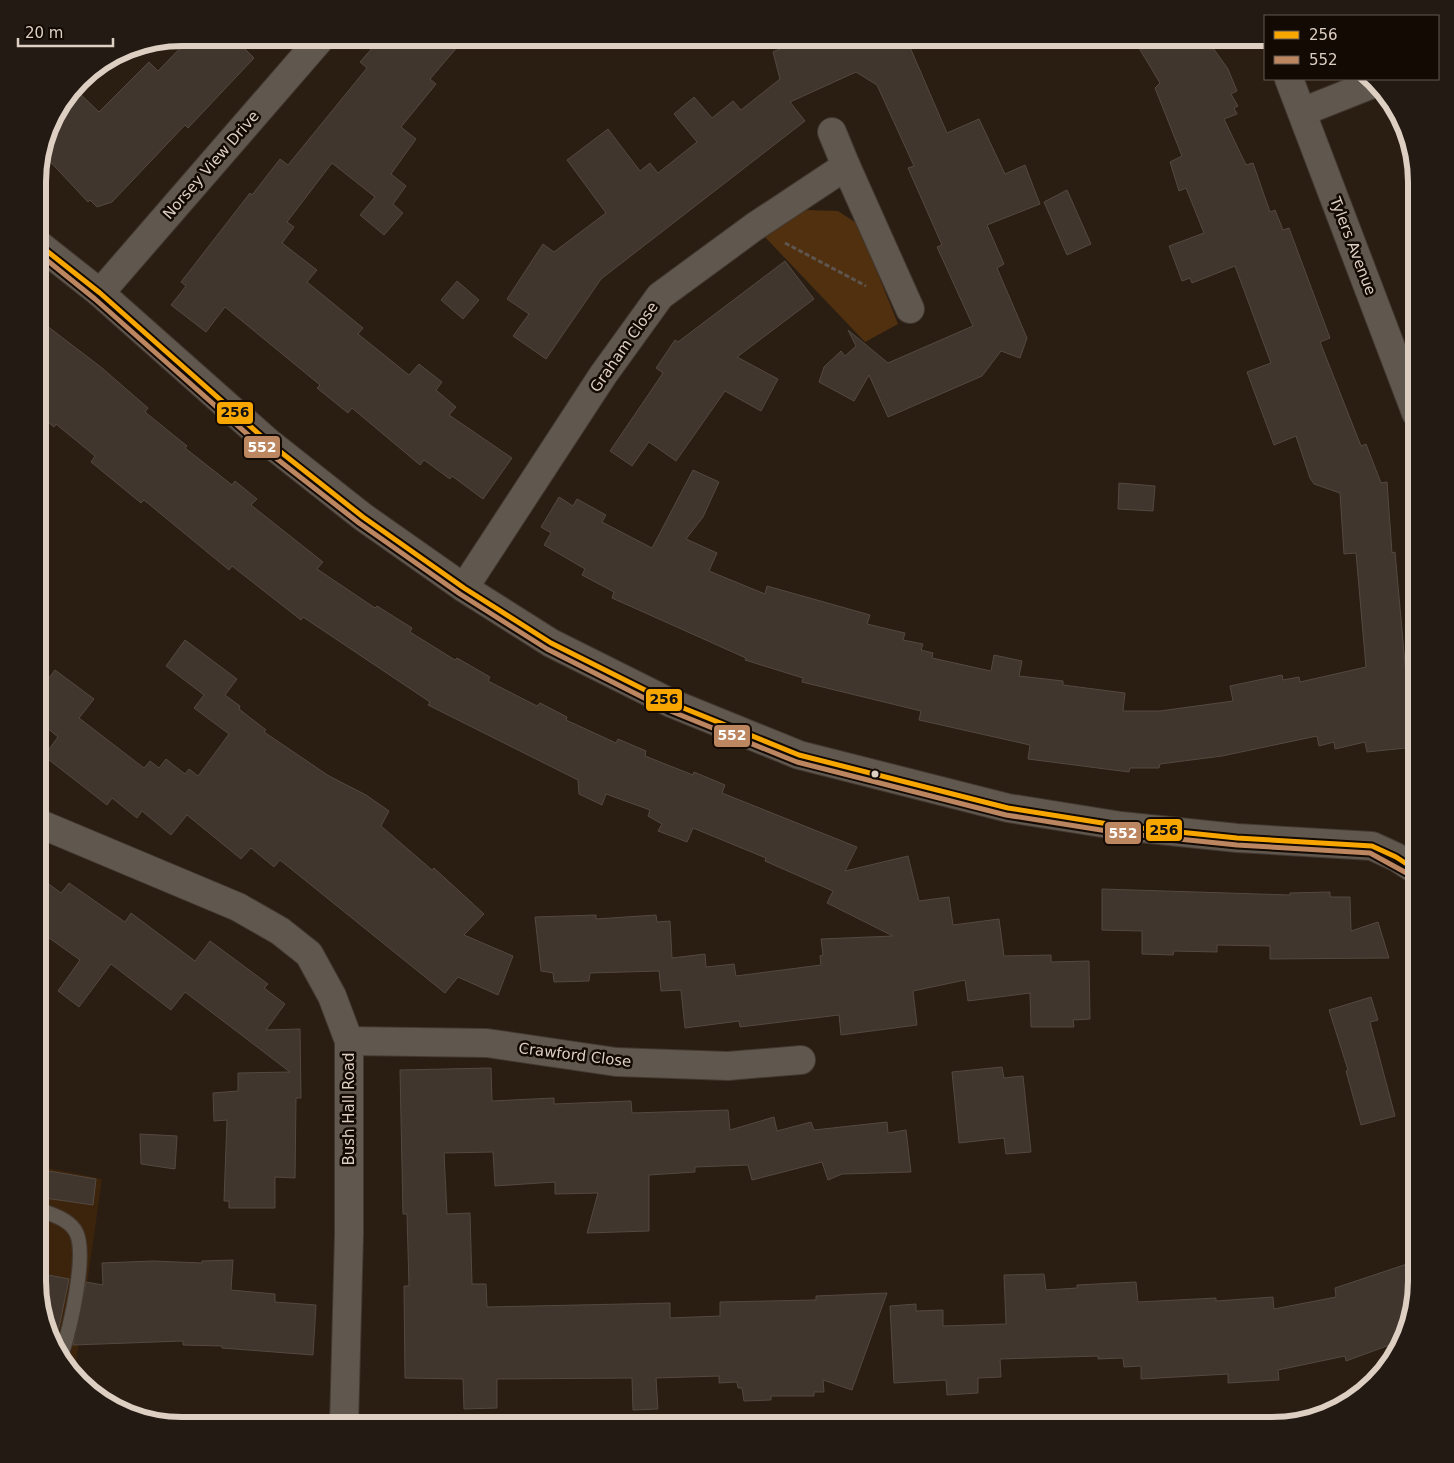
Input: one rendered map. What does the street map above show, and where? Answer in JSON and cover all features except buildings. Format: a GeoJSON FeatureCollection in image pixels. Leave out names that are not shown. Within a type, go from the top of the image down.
{"type":"FeatureCollection","features":[{"type":"Feature","properties":{"kind":"street","name":"Norsey View Drive"},"geometry":{"type":"LineString","coordinates":[[100,293],[313,47]]}},
{"type":"Feature","properties":{"kind":"street","name":"Tylers Avenue"},"geometry":{"type":"LineString","coordinates":[[1289,80],[1408,392]]}},
{"type":"Feature","properties":{"kind":"street"},"geometry":{"type":"LineString","coordinates":[[1302,112],[1368,86]]}},
{"type":"Feature","properties":{"kind":"street"},"geometry":{"type":"LineString","coordinates":[[832,132],[910,309]]}},
{"type":"Feature","properties":{"kind":"street","name":"Graham Close"},"geometry":{"type":"LineString","coordinates":[[464,588],[603,376],[660,296],[754,226],[846,166]]}},
{"type":"Feature","properties":{"kind":"street"},"geometry":{"type":"LineString","coordinates":[[47,251],[100,293],[268,442],[363,517],[464,588],[551,643],[671,703],[799,755],[1008,808],[1102,823],[1237,838],[1372,846],[1408,865]]}},
{"type":"Feature","properties":{"kind":"street","name":"Bush Hall Road"},"geometry":{"type":"LineString","coordinates":[[46,827],[238,907],[280,931],[309,954],[332,996],[349,1041],[349,1235],[344,1417]]}},
{"type":"Feature","properties":{"kind":"street","name":"Crawford Close"},"geometry":{"type":"LineString","coordinates":[[349,1041],[487,1043],[625,1062],[728,1066],[801,1060]]}},
{"type":"Feature","properties":{"kind":"lane"},"geometry":{"type":"LineString","coordinates":[[46,1212],[67,1221],[76,1230],[80,1242],[71,1322],[63,1348]]}},
{"type":"Feature","properties":{"kind":"path"},"geometry":{"type":"LineString","coordinates":[[754,226],[910,309]]}},
{"type":"Feature","properties":{"kind":"shaded area"},"geometry":{"type":"Polygon","coordinates":[[[807,210],[838,211],[858,224],[898,324],[865,342],[764,236],[789,218],[807,210]]]}},
{"type":"Feature","properties":{"kind":"shaded area"},"geometry":{"type":"Polygon","coordinates":[[[46,1168],[102,1179],[76,1365],[60,1341],[49,1307],[46,1281],[46,1168]]]}},
{"type":"Feature","properties":{"kind":"transit line","name":"256"},"geometry":{"type":"LineString","coordinates":[[47,251],[100,293],[268,442],[363,517],[464,588],[551,643],[671,703],[799,755],[1008,808],[1121,826],[1237,838],[1372,846],[1408,865]]}},
{"type":"Feature","properties":{"kind":"transit line","name":"552"},"geometry":{"type":"LineString","coordinates":[[47,260],[95,299],[263,448],[359,523],[460,594],[547,649],[668,710],[797,762],[1006,815],[1120,833],[1237,845],[1370,853],[1408,874]]}}]}
